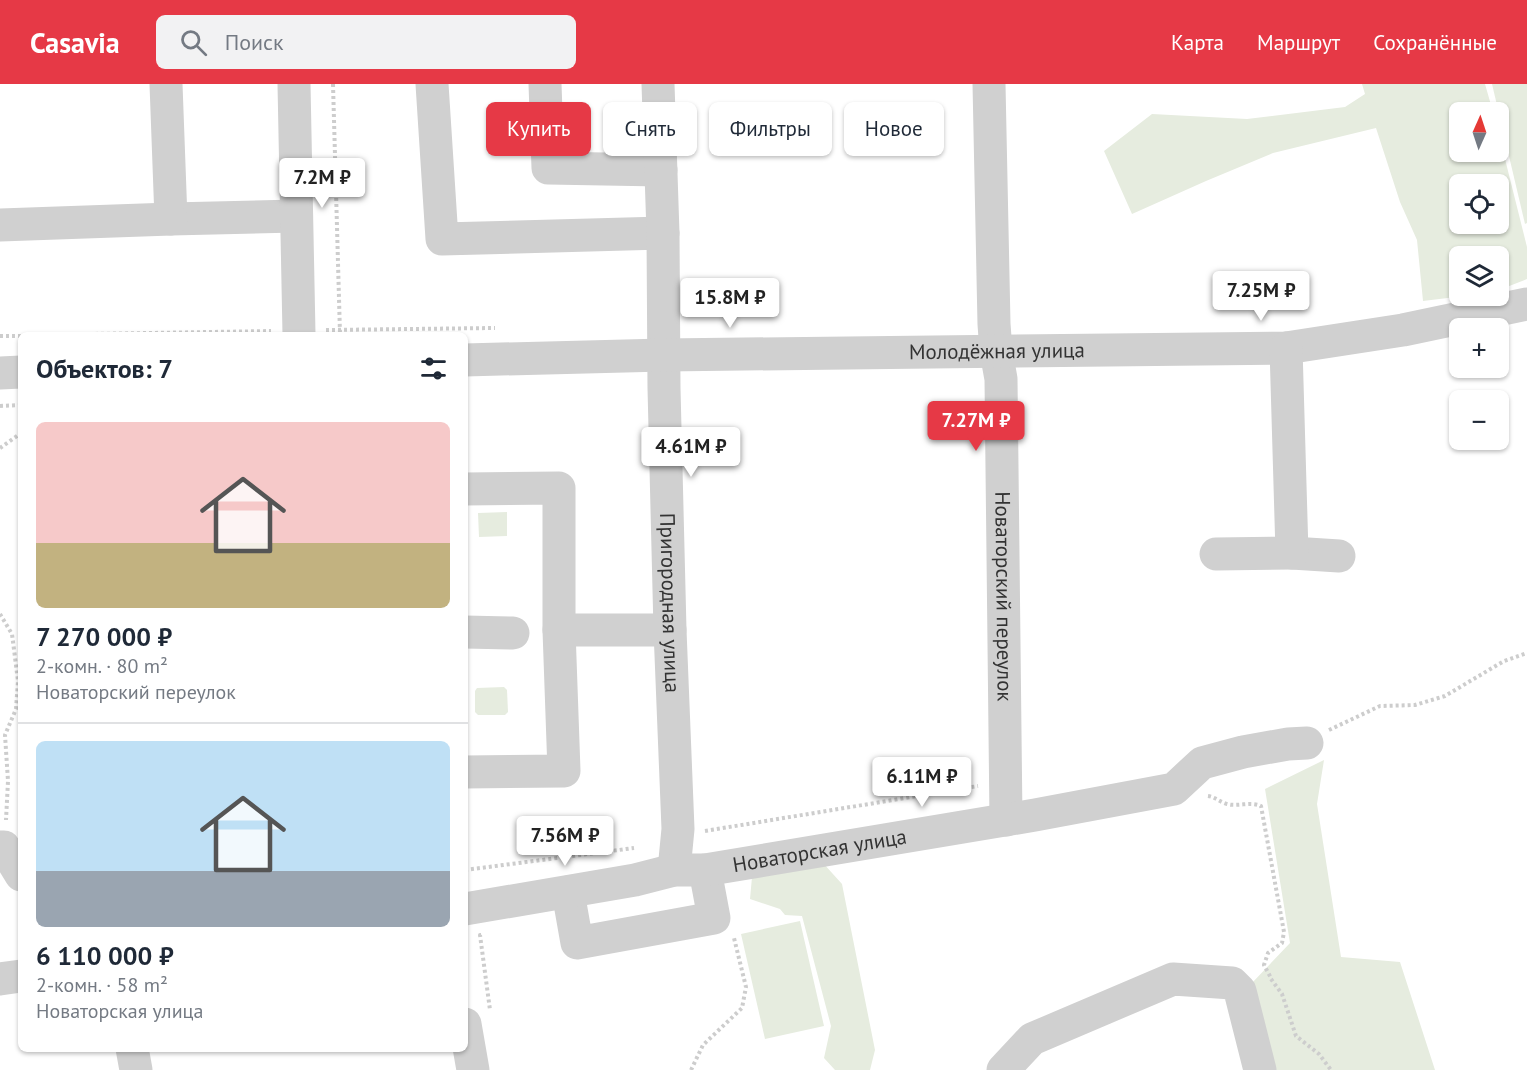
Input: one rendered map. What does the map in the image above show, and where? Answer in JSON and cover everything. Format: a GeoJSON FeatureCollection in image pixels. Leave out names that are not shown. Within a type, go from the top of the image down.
{"type":"FeatureCollection","features":[{"type":"Feature","properties":{"kind":"street"},"geometry":{"type":"LineString","coordinates":[[166,84],[171,219]]}},
{"type":"Feature","properties":{"kind":"street"},"geometry":{"type":"LineString","coordinates":[[287,332],[297,216],[294,84]]}},
{"type":"Feature","properties":{"kind":"street"},"geometry":{"type":"LineString","coordinates":[[432,84],[442,238],[663,233]]}},
{"type":"Feature","properties":{"kind":"street"},"geometry":{"type":"LineString","coordinates":[[545,84],[548,168],[661,170]]}},
{"type":"Feature","properties":{"kind":"street","name":"Пригородная улица"},"geometry":{"type":"LineString","coordinates":[[658,84],[670,630],[678,829],[685,859],[714,918]]}},
{"type":"Feature","properties":{"kind":"street","name":"Новаторский переулок"},"geometry":{"type":"LineString","coordinates":[[989,84],[994,324],[1000,379],[1006,820]]}},
{"type":"Feature","properties":{"kind":"street"},"geometry":{"type":"LineString","coordinates":[[0,225],[297,216]]}},
{"type":"Feature","properties":{"kind":"street","name":"Молодёжная улица"},"geometry":{"type":"LineString","coordinates":[[468,360],[664,355],[1286,348],[1403,330],[1527,304]]}},
{"type":"Feature","properties":{"kind":"street"},"geometry":{"type":"LineString","coordinates":[[1286,348],[1292,553]]}},
{"type":"Feature","properties":{"kind":"street"},"geometry":{"type":"LineString","coordinates":[[0,373],[18,372]]}},
{"type":"Feature","properties":{"kind":"street"},"geometry":{"type":"LineString","coordinates":[[468,489],[559,488],[559,630],[564,771],[468,772]]}},
{"type":"Feature","properties":{"kind":"street"},"geometry":{"type":"LineString","coordinates":[[1216,554],[1292,553],[1339,556]]}},
{"type":"Feature","properties":{"kind":"street"},"geometry":{"type":"LineString","coordinates":[[559,630],[670,630]]}},
{"type":"Feature","properties":{"kind":"street"},"geometry":{"type":"LineString","coordinates":[[468,632],[513,633]]}},
{"type":"Feature","properties":{"kind":"street"},"geometry":{"type":"LineString","coordinates":[[1174,789],[1202,763],[1243,752],[1306,743]]}},
{"type":"Feature","properties":{"kind":"street","name":"Новаторская улица"},"geometry":{"type":"LineString","coordinates":[[468,909],[635,880],[685,859],[1006,820],[1174,789]]}},
{"type":"Feature","properties":{"kind":"street"},"geometry":{"type":"LineString","coordinates":[[2,847],[18,871]]}},
{"type":"Feature","properties":{"kind":"street"},"geometry":{"type":"LineString","coordinates":[[568,892],[578,943],[714,918]]}},
{"type":"Feature","properties":{"kind":"street"},"geometry":{"type":"LineString","coordinates":[[0,979],[18,976]]}},
{"type":"Feature","properties":{"kind":"street"},"geometry":{"type":"LineString","coordinates":[[1003,1070],[1032,1039],[1173,980],[1232,982],[1240,991],[1260,1070]]}},
{"type":"Feature","properties":{"kind":"street"},"geometry":{"type":"LineString","coordinates":[[468,1041],[473,1070]]}},
{"type":"Feature","properties":{"kind":"street"},"geometry":{"type":"LineString","coordinates":[[133,1052],[136,1070]]}},
{"type":"Feature","properties":{"kind":"path"},"geometry":{"type":"LineString","coordinates":[[333,84],[340,332]]}},
{"type":"Feature","properties":{"kind":"path"},"geometry":{"type":"LineString","coordinates":[[0,336],[18,336]]}},
{"type":"Feature","properties":{"kind":"path"},"geometry":{"type":"LineString","coordinates":[[0,406],[18,405]]}},
{"type":"Feature","properties":{"kind":"path"},"geometry":{"type":"LineString","coordinates":[[0,448],[18,435]]}},
{"type":"Feature","properties":{"kind":"path"},"geometry":{"type":"LineString","coordinates":[[0,614],[12,634],[18,681],[16,709],[2,735],[8,781],[2,847]]}},
{"type":"Feature","properties":{"kind":"path"},"geometry":{"type":"LineString","coordinates":[[1306,743],[1380,706],[1415,705],[1445,696],[1504,661],[1527,653]]}},
{"type":"Feature","properties":{"kind":"path"},"geometry":{"type":"LineString","coordinates":[[468,870],[655,846],[685,859],[696,832],[1005,781]]}},
{"type":"Feature","properties":{"kind":"path"},"geometry":{"type":"LineString","coordinates":[[1174,789],[1214,797],[1227,804],[1254,803],[1261,806],[1284,932],[1282,943],[1268,953],[1264,964],[1281,994],[1296,1036],[1319,1054],[1331,1070]]}},
{"type":"Feature","properties":{"kind":"path"},"geometry":{"type":"LineString","coordinates":[[691,1070],[703,1045],[742,1008],[746,987],[729,926],[714,918]]}},
{"type":"Feature","properties":{"kind":"path"},"geometry":{"type":"LineString","coordinates":[[1232,982],[1248,978],[1271,978]]}},
{"type":"Feature","properties":{"kind":"shaded area"},"geometry":{"type":"Polygon","coordinates":[[[1362,84],[1485,84],[1490,102],[1449,102],[1449,162],[1506,162],[1509,174],[1449,174],[1449,234],[1509,234],[1509,175],[1527,247],[1527,279],[1509,286],[1509,246],[1449,246],[1449,298],[1423,301],[1417,240],[1400,202],[1376,128],[1273,153],[1132,214],[1104,151],[1152,114],[1247,119],[1345,107],[1365,94],[1362,84]]]}},
{"type":"Feature","properties":{"kind":"shaded area"},"geometry":{"type":"Polygon","coordinates":[[[1492,84],[1527,84],[1527,223],[1525,224],[1509,156],[1509,102],[1496,102],[1492,84]]]}},
{"type":"Feature","properties":{"kind":"shaded area"},"geometry":{"type":"Polygon","coordinates":[[[507,512],[507,536],[479,537],[478,513],[507,512]]]}},
{"type":"Feature","properties":{"kind":"shaded area"},"geometry":{"type":"Polygon","coordinates":[[[504,687],[507,690],[508,712],[505,715],[478,715],[475,712],[477,688],[504,687]]]}},
{"type":"Feature","properties":{"kind":"shaded area"},"geometry":{"type":"Polygon","coordinates":[[[1324,760],[1317,804],[1341,957],[1400,962],[1435,1070],[1257,1070],[1251,984],[1290,943],[1265,789],[1324,760]]]}},
{"type":"Feature","properties":{"kind":"shaded area"},"geometry":{"type":"Polygon","coordinates":[[[823,863],[842,884],[875,1050],[870,1070],[835,1070],[824,1058],[831,1026],[802,916],[785,915],[780,909],[750,899],[752,877],[823,863]]]}},
{"type":"Feature","properties":{"kind":"shaded area"},"geometry":{"type":"Polygon","coordinates":[[[800,921],[824,1026],[765,1039],[741,934],[800,921]]]}}]}
